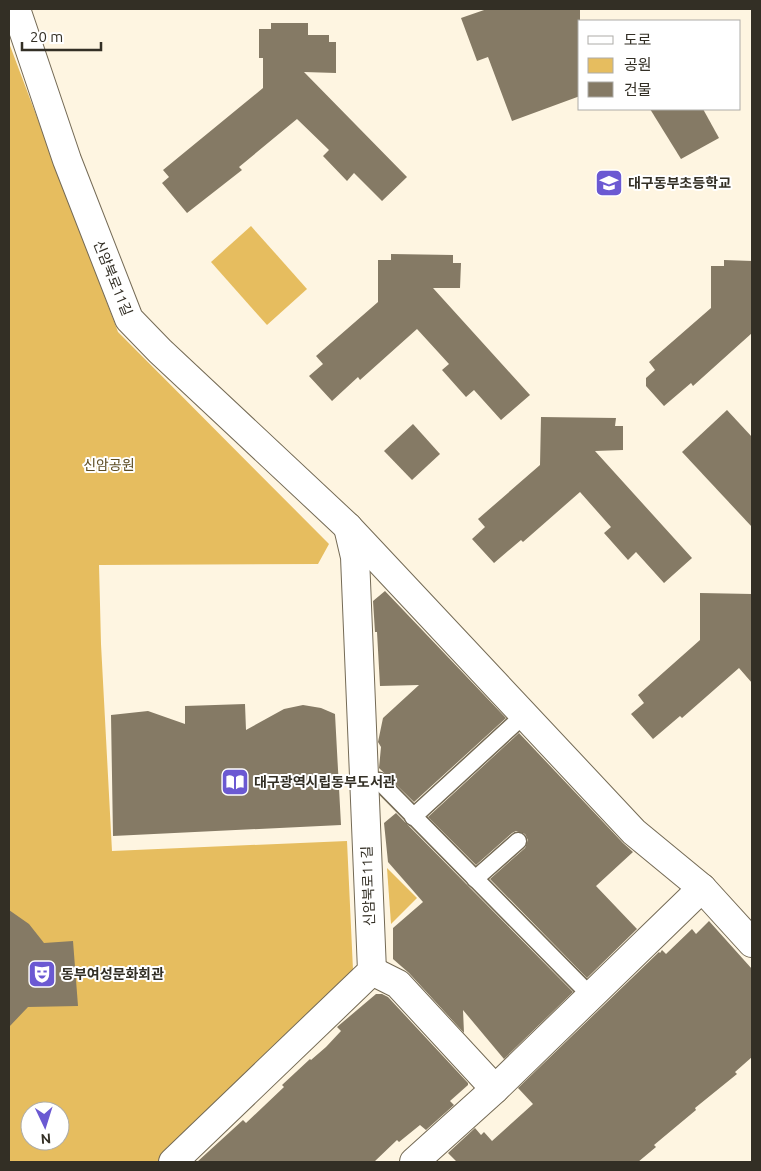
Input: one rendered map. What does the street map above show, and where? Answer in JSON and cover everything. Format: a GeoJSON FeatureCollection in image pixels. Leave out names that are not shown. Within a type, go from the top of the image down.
{"type":"FeatureCollection","features":[{"type":"Feature","properties":{"kind":"street","name":"신암북로11길"},"geometry":{"type":"LineString","coordinates":[[16,9],[67,160],[129,319],[160,351],[348,527],[634,832],[702,888],[752,943]]}},
{"type":"Feature","properties":{"kind":"street","name":"신암북로11길"},"geometry":{"type":"LineString","coordinates":[[348,527],[355,557],[372,971]]}},
{"type":"Feature","properties":{"kind":"street"},"geometry":{"type":"LineString","coordinates":[[414,1162],[496,1088],[702,888]]}},
{"type":"Feature","properties":{"kind":"street"},"geometry":{"type":"LineString","coordinates":[[173,1162],[372,971],[398,984],[496,1088]]}},
{"type":"Feature","properties":{"kind":"lane"},"geometry":{"type":"LineString","coordinates":[[413,817],[524,715]]}},
{"type":"Feature","properties":{"kind":"lane"},"geometry":{"type":"LineString","coordinates":[[364,780],[379,781],[591,996]]}},
{"type":"Feature","properties":{"kind":"lane"},"geometry":{"type":"LineString","coordinates":[[476,879],[518,841]]}},
{"type":"Feature","properties":{"kind":"green space","name":"신암공원"},"geometry":{"type":"Polygon","coordinates":[[[9,43],[118,332],[329,544],[318,564],[99,565],[101,644],[112,851],[347,841],[353,970],[160,1162],[9,1162],[9,43]]]}},
{"type":"Feature","properties":{"kind":"green space"},"geometry":{"type":"Polygon","coordinates":[[[251,226],[307,289],[267,325],[211,262],[251,226]]]}},
{"type":"Feature","properties":{"kind":"green space"},"geometry":{"type":"Polygon","coordinates":[[[387,868],[417,898],[391,924],[387,868]]]}},
{"type":"Feature","properties":{"kind":"building"},"geometry":{"type":"Polygon","coordinates":[[[487,9],[580,9],[580,20],[578,20],[578,97],[512,121],[488,57],[477,61],[461,18],[487,9]]]}},
{"type":"Feature","properties":{"kind":"building"},"geometry":{"type":"Polygon","coordinates":[[[271,23],[308,23],[308,35],[329,35],[329,42],[336,42],[336,73],[304,72],[407,177],[382,201],[354,173],[347,181],[323,156],[329,150],[297,119],[239,167],[242,170],[187,213],[162,183],[169,177],[163,170],[263,88],[263,58],[259,58],[259,29],[271,29],[271,23]]]}},
{"type":"Feature","properties":{"kind":"building"},"geometry":{"type":"Polygon","coordinates":[[[651,110],[704,110],[719,138],[681,159],[651,110]]]}},
{"type":"Feature","properties":{"kind":"building"},"geometry":{"type":"Polygon","coordinates":[[[391,254],[453,255],[453,263],[461,263],[460,288],[433,288],[530,395],[501,420],[474,390],[466,397],[442,370],[449,364],[417,329],[360,380],[358,377],[332,401],[309,376],[323,364],[316,356],[378,302],[378,260],[391,260],[391,254]]]}},
{"type":"Feature","properties":{"kind":"building"},"geometry":{"type":"Polygon","coordinates":[[[724,260],[752,261],[752,333],[693,386],[691,383],[664,406],[646,386],[646,378],[655,370],[649,362],[711,308],[711,266],[724,266],[724,260]]]}},
{"type":"Feature","properties":{"kind":"building"},"geometry":{"type":"Polygon","coordinates":[[[727,410],[752,437],[752,527],[682,452],[727,410]]]}},
{"type":"Feature","properties":{"kind":"building"},"geometry":{"type":"Polygon","coordinates":[[[541,417],[616,418],[615,426],[623,426],[623,450],[595,451],[692,558],[664,583],[636,552],[628,560],[604,533],[611,527],[580,492],[523,542],[521,540],[494,563],[472,539],[485,527],[478,519],[540,465],[541,417]]]}},
{"type":"Feature","properties":{"kind":"building"},"geometry":{"type":"Polygon","coordinates":[[[413,424],[440,454],[412,480],[384,451],[413,424]]]}},
{"type":"Feature","properties":{"kind":"building"},"geometry":{"type":"Polygon","coordinates":[[[385,591],[506,718],[414,802],[379,768],[381,747],[378,742],[383,718],[419,685],[380,686],[373,601],[385,591]]]}},
{"type":"Feature","properties":{"kind":"building"},"geometry":{"type":"Polygon","coordinates":[[[700,593],[752,594],[752,683],[739,668],[682,718],[680,716],[653,739],[631,714],[644,703],[638,695],[700,640],[700,593]]]}},
{"type":"Feature","properties":{"kind":"building"},"geometry":{"type":"Polygon","coordinates":[[[245,704],[246,730],[284,709],[303,705],[321,708],[335,714],[341,825],[113,836],[111,715],[148,711],[185,724],[185,706],[245,704]]]}},
{"type":"Feature","properties":{"kind":"building"},"geometry":{"type":"Polygon","coordinates":[[[519,733],[633,852],[596,886],[637,929],[587,978],[490,879],[525,848],[528,840],[525,834],[516,831],[512,833],[476,865],[428,817],[519,733]]]}},
{"type":"Feature","properties":{"kind":"building"},"geometry":{"type":"Polygon","coordinates":[[[396,813],[573,992],[504,1059],[463,1010],[464,1033],[409,973],[393,959],[393,928],[423,902],[388,862],[384,823],[396,813]]]}},
{"type":"Feature","properties":{"kind":"building","name":"동부여성문화회관"},"geometry":{"type":"Polygon","coordinates":[[[9,910],[29,924],[44,943],[73,941],[78,1006],[28,1007],[9,1027],[9,910]]]}},
{"type":"Feature","properties":{"kind":"building"},"geometry":{"type":"Polygon","coordinates":[[[709,921],[752,969],[752,1057],[735,1072],[737,1074],[654,1145],[656,1147],[638,1162],[457,1162],[448,1153],[475,1128],[481,1135],[484,1132],[492,1141],[533,1104],[518,1088],[659,952],[662,950],[666,954],[692,929],[696,934],[709,921]]]}},
{"type":"Feature","properties":{"kind":"building"},"geometry":{"type":"Polygon","coordinates":[[[376,994],[388,997],[468,1083],[450,1101],[454,1105],[426,1130],[420,1125],[399,1142],[397,1140],[374,1162],[197,1162],[243,1120],[246,1123],[284,1087],[282,1085],[326,1047],[341,1031],[337,1027],[376,994]]]}},
{"type":"Feature","properties":{"kind":"place","name":"대구동부초등학교"},"geometry":{"type":"Point","coordinates":[609,183]}},
{"type":"Feature","properties":{"kind":"place","name":"대구광역시립동부도서관"},"geometry":{"type":"Point","coordinates":[235,782]}},
{"type":"Feature","properties":{"kind":"place","name":"동부여성문화회관"},"geometry":{"type":"Point","coordinates":[42,974]}}]}
